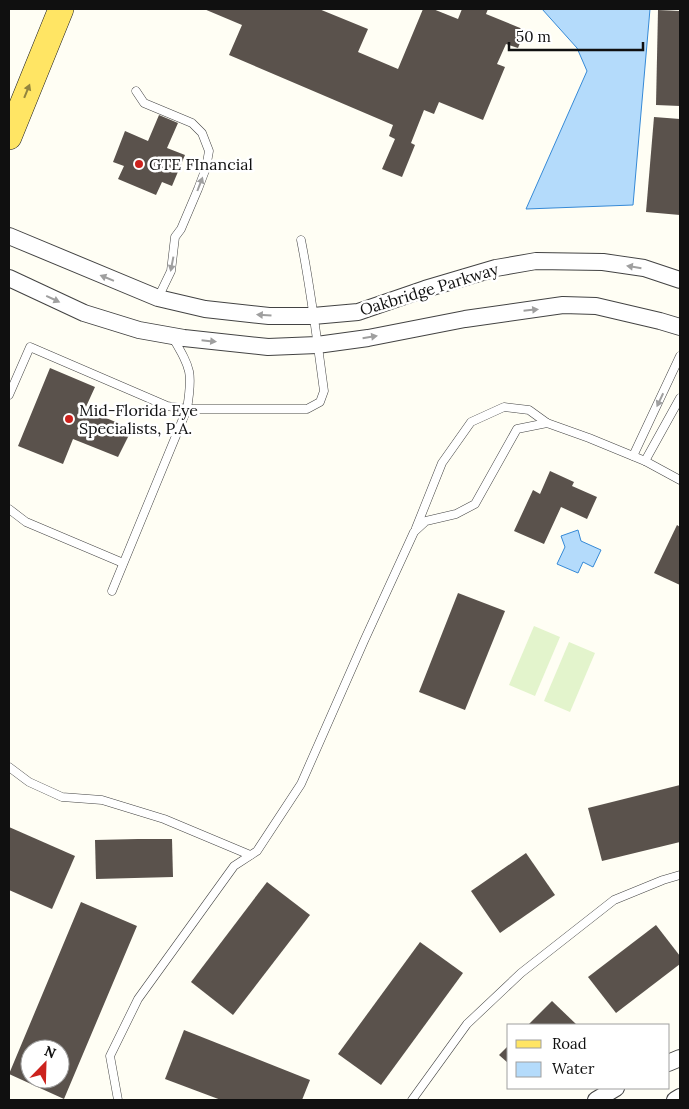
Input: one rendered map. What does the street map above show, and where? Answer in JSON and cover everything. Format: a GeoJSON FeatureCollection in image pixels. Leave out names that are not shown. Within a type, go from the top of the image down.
{"type":"FeatureCollection","features":[{"type":"Feature","properties":{"kind":"main road"},"geometry":{"type":"LineString","coordinates":[[9,137],[61,9]]}},
{"type":"Feature","properties":{"kind":"street","name":"Oakbridge Parkway"},"geometry":{"type":"LineString","coordinates":[[9,236],[158,298],[205,310],[269,316],[313,316],[358,312],[425,289],[496,268],[536,261],[603,262],[644,268],[680,280]]}},
{"type":"Feature","properties":{"kind":"street","name":"Oakbridge Parkway"},"geometry":{"type":"LineString","coordinates":[[9,278],[84,313],[139,330],[172,336],[268,347],[318,345],[368,338],[475,318],[563,305],[596,306],[680,327]]}},
{"type":"Feature","properties":{"kind":"street"},"geometry":{"type":"LineString","coordinates":[[596,1100],[614,1089]]}},
{"type":"Feature","properties":{"kind":"street"},"geometry":{"type":"LineString","coordinates":[[675,1100],[680,1097]]}},
{"type":"Feature","properties":{"kind":"lane"},"geometry":{"type":"LineString","coordinates":[[136,90],[144,103],[192,123],[202,133],[209,151],[206,168],[181,230],[175,237],[171,271],[158,298]]}},
{"type":"Feature","properties":{"kind":"lane"},"geometry":{"type":"LineString","coordinates":[[9,396],[30,347],[167,406],[187,409],[307,410],[320,402],[324,391],[313,316],[311,288],[301,240]]}},
{"type":"Feature","properties":{"kind":"lane"},"geometry":{"type":"LineString","coordinates":[[112,591],[187,409],[191,386],[190,372],[172,336]]}},
{"type":"Feature","properties":{"kind":"lane"},"geometry":{"type":"LineString","coordinates":[[633,456],[680,356]]}},
{"type":"Feature","properties":{"kind":"lane"},"geometry":{"type":"LineString","coordinates":[[645,461],[680,398]]}},
{"type":"Feature","properties":{"kind":"lane"},"geometry":{"type":"LineString","coordinates":[[118,1100],[110,1056],[138,999],[234,866],[257,851],[301,784],[414,532],[442,463],[471,422],[504,407],[529,410],[547,423],[645,461],[680,480]]}},
{"type":"Feature","properties":{"kind":"lane"},"geometry":{"type":"LineString","coordinates":[[414,532],[426,521],[456,514],[475,504],[517,428],[547,423]]}},
{"type":"Feature","properties":{"kind":"lane"},"geometry":{"type":"LineString","coordinates":[[9,509],[26,522],[123,563]]}},
{"type":"Feature","properties":{"kind":"lane"},"geometry":{"type":"LineString","coordinates":[[9,768],[29,782],[62,797],[102,800],[164,819],[250,855]]}},
{"type":"Feature","properties":{"kind":"lane"},"geometry":{"type":"LineString","coordinates":[[412,1100],[467,1024],[521,973],[614,900],[662,880],[680,875]]}},
{"type":"Feature","properties":{"kind":"green space"},"geometry":{"type":"Polygon","coordinates":[[[534,626],[560,637],[535,696],[509,685],[534,626]]]}},
{"type":"Feature","properties":{"kind":"green space"},"geometry":{"type":"Polygon","coordinates":[[[569,642],[595,653],[570,712],[544,701],[569,642]]]}},
{"type":"Feature","properties":{"kind":"water"},"geometry":{"type":"Polygon","coordinates":[[[542,9],[650,9],[633,205],[526,209],[587,71],[577,48],[542,9]]]}},
{"type":"Feature","properties":{"kind":"water"},"geometry":{"type":"Polygon","coordinates":[[[578,530],[581,541],[601,550],[593,567],[583,562],[578,573],[557,564],[565,547],[561,536],[578,530]]]}},
{"type":"Feature","properties":{"kind":"building"},"geometry":{"type":"Polygon","coordinates":[[[204,9],[319,9],[368,29],[358,52],[398,69],[423,9],[433,9],[458,19],[462,9],[488,9],[486,14],[525,30],[518,48],[506,44],[497,64],[505,67],[483,120],[439,102],[434,114],[424,110],[411,143],[415,145],[402,177],[382,169],[395,139],[389,136],[393,125],[229,55],[242,25],[204,9]]]}},
{"type":"Feature","properties":{"kind":"building"},"geometry":{"type":"Polygon","coordinates":[[[658,10],[680,11],[680,106],[656,105],[658,10]]]}},
{"type":"Feature","properties":{"kind":"building"},"geometry":{"type":"Polygon","coordinates":[[[159,115],[178,123],[167,148],[185,155],[172,186],[162,182],[156,195],[118,179],[124,166],[113,162],[125,131],[148,141],[159,115]]]}},
{"type":"Feature","properties":{"kind":"building"},"geometry":{"type":"Polygon","coordinates":[[[654,117],[680,119],[680,215],[646,212],[654,117]]]}},
{"type":"Feature","properties":{"kind":"building","name":"Mid-Florida Eye Specialists, P.A."},"geometry":{"type":"Polygon","coordinates":[[[50,368],[95,387],[85,409],[132,429],[118,457],[73,439],[63,464],[18,446],[50,368]]]}},
{"type":"Feature","properties":{"kind":"building"},"geometry":{"type":"Polygon","coordinates":[[[550,471],[574,482],[572,486],[597,497],[587,519],[561,507],[544,544],[514,531],[533,490],[540,494],[550,471]]]}},
{"type":"Feature","properties":{"kind":"building"},"geometry":{"type":"Polygon","coordinates":[[[677,525],[680,527],[680,585],[654,573],[677,525]]]}},
{"type":"Feature","properties":{"kind":"building"},"geometry":{"type":"Polygon","coordinates":[[[458,593],[505,611],[465,710],[419,692],[458,593]]]}},
{"type":"Feature","properties":{"kind":"building"},"geometry":{"type":"Polygon","coordinates":[[[680,785],[680,842],[602,861],[588,808],[680,785]]]}},
{"type":"Feature","properties":{"kind":"building"},"geometry":{"type":"Polygon","coordinates":[[[9,827],[75,856],[52,909],[9,890],[9,827]]]}},
{"type":"Feature","properties":{"kind":"building"},"geometry":{"type":"Polygon","coordinates":[[[172,839],[173,877],[96,879],[95,840],[172,839]]]}},
{"type":"Feature","properties":{"kind":"building"},"geometry":{"type":"Polygon","coordinates":[[[526,853],[555,895],[500,933],[471,891],[526,853]]]}},
{"type":"Feature","properties":{"kind":"building"},"geometry":{"type":"Polygon","coordinates":[[[267,882],[310,915],[233,1015],[191,982],[267,882]]]}},
{"type":"Feature","properties":{"kind":"building"},"geometry":{"type":"Polygon","coordinates":[[[81,902],[137,926],[70,1085],[70,1039],[24,1039],[81,902]]]}},
{"type":"Feature","properties":{"kind":"building"},"geometry":{"type":"Polygon","coordinates":[[[656,925],[680,956],[680,964],[616,1013],[588,977],[656,925]]]}},
{"type":"Feature","properties":{"kind":"building"},"geometry":{"type":"Polygon","coordinates":[[[420,942],[463,973],[381,1085],[338,1054],[420,942]]]}},
{"type":"Feature","properties":{"kind":"building"},"geometry":{"type":"Polygon","coordinates":[[[552,1001],[576,1024],[529,1024],[552,1001]]]}},
{"type":"Feature","properties":{"kind":"building"},"geometry":{"type":"Polygon","coordinates":[[[184,1030],[310,1080],[302,1100],[221,1100],[165,1079],[184,1030]]]}},
{"type":"Feature","properties":{"kind":"building"},"geometry":{"type":"Polygon","coordinates":[[[507,1047],[507,1062],[499,1055],[507,1047]]]}},
{"type":"Feature","properties":{"kind":"building"},"geometry":{"type":"Polygon","coordinates":[[[20,1048],[20,1079],[9,1074],[20,1048]]]}},
{"type":"Feature","properties":{"kind":"building"},"geometry":{"type":"Polygon","coordinates":[[[42,1089],[68,1089],[64,1099],[42,1089]]]}},
{"type":"Feature","properties":{"kind":"place","name":"GTE FInancial"},"geometry":{"type":"Point","coordinates":[139,164]}},
{"type":"Feature","properties":{"kind":"place","name":"Mid-Florida Eye Specialists, P.A."},"geometry":{"type":"Point","coordinates":[69,419]}}]}
